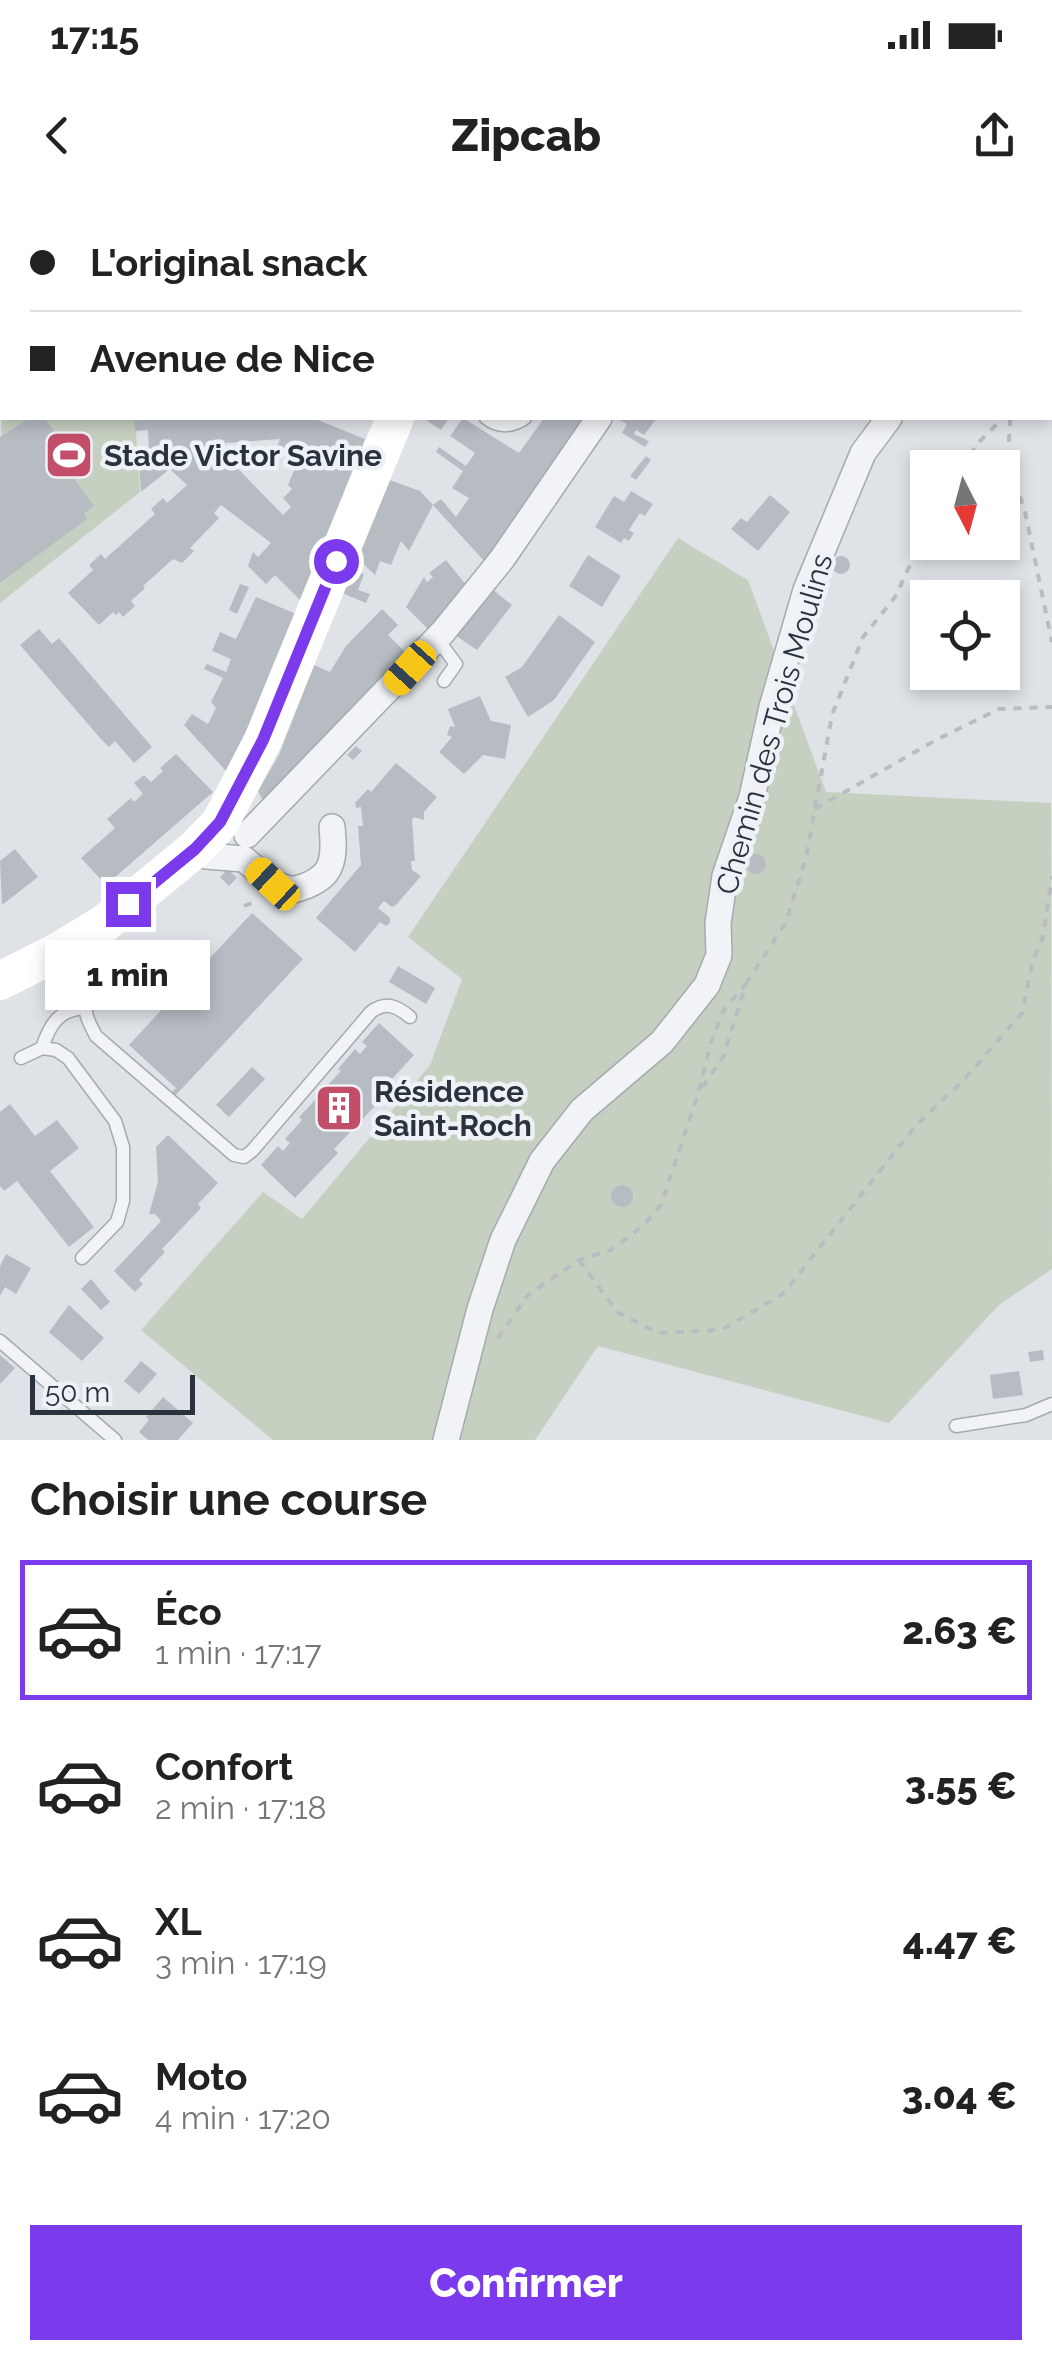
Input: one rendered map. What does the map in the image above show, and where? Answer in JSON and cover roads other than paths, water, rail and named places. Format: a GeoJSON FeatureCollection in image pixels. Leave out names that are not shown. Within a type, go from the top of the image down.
{"type":"FeatureCollection","features":[{"type":"Feature","properties":{"kind":"main road"},"geometry":{"type":"LineString","coordinates":[[0,1002],[90,952],[226,841],[263,740],[394,420]]}},
{"type":"Feature","properties":{"kind":"main road"},"geometry":{"type":"LineString","coordinates":[[0,981],[61,950],[226,841]]}},
{"type":"Feature","properties":{"kind":"street"},"geometry":{"type":"LineString","coordinates":[[332,828],[332,864],[323,878],[293,890],[273,884],[226,841],[436,639],[502,559],[598,420]]}},
{"type":"Feature","properties":{"kind":"street","name":"Chemin des Trois Moulins"},"geometry":{"type":"LineString","coordinates":[[446,1440],[503,1240],[542,1160],[582,1110],[662,1042],[706,985],[719,955],[718,922],[725,876],[752,797],[772,707],[806,590],[864,453],[888,420]]}},
{"type":"Feature","properties":{"kind":"lane"},"geometry":{"type":"LineString","coordinates":[[490,420],[500,425],[514,425],[522,420]]}},
{"type":"Feature","properties":{"kind":"lane"},"geometry":{"type":"LineString","coordinates":[[436,639],[463,664],[444,682]]}},
{"type":"Feature","properties":{"kind":"lane"},"geometry":{"type":"LineString","coordinates":[[90,952],[96,965],[86,1016],[96,1036],[234,1156],[244,1157],[371,1012],[379,1006],[391,1005],[410,1017]]}},
{"type":"Feature","properties":{"kind":"lane"},"geometry":{"type":"LineString","coordinates":[[42,1048],[51,1024],[63,1012],[86,1008]]}},
{"type":"Feature","properties":{"kind":"lane"},"geometry":{"type":"LineString","coordinates":[[21,1058],[42,1048],[56,1050],[68,1058],[115,1120],[124,1147],[123,1201],[116,1222],[82,1258]]}},
{"type":"Feature","properties":{"kind":"lane"},"geometry":{"type":"LineString","coordinates":[[0,1340],[114,1440]]}},
{"type":"Feature","properties":{"kind":"lane"},"geometry":{"type":"LineString","coordinates":[[956,1426],[1026,1415],[1052,1404]]}},
{"type":"Feature","properties":{"kind":"place","name":"Stade Victor Savine"},"geometry":{"type":"Point","coordinates":[69,455]}},
{"type":"Feature","properties":{"kind":"place","name":"Résidence Saint-Roch"},"geometry":{"type":"Point","coordinates":[339,1108]}}]}
